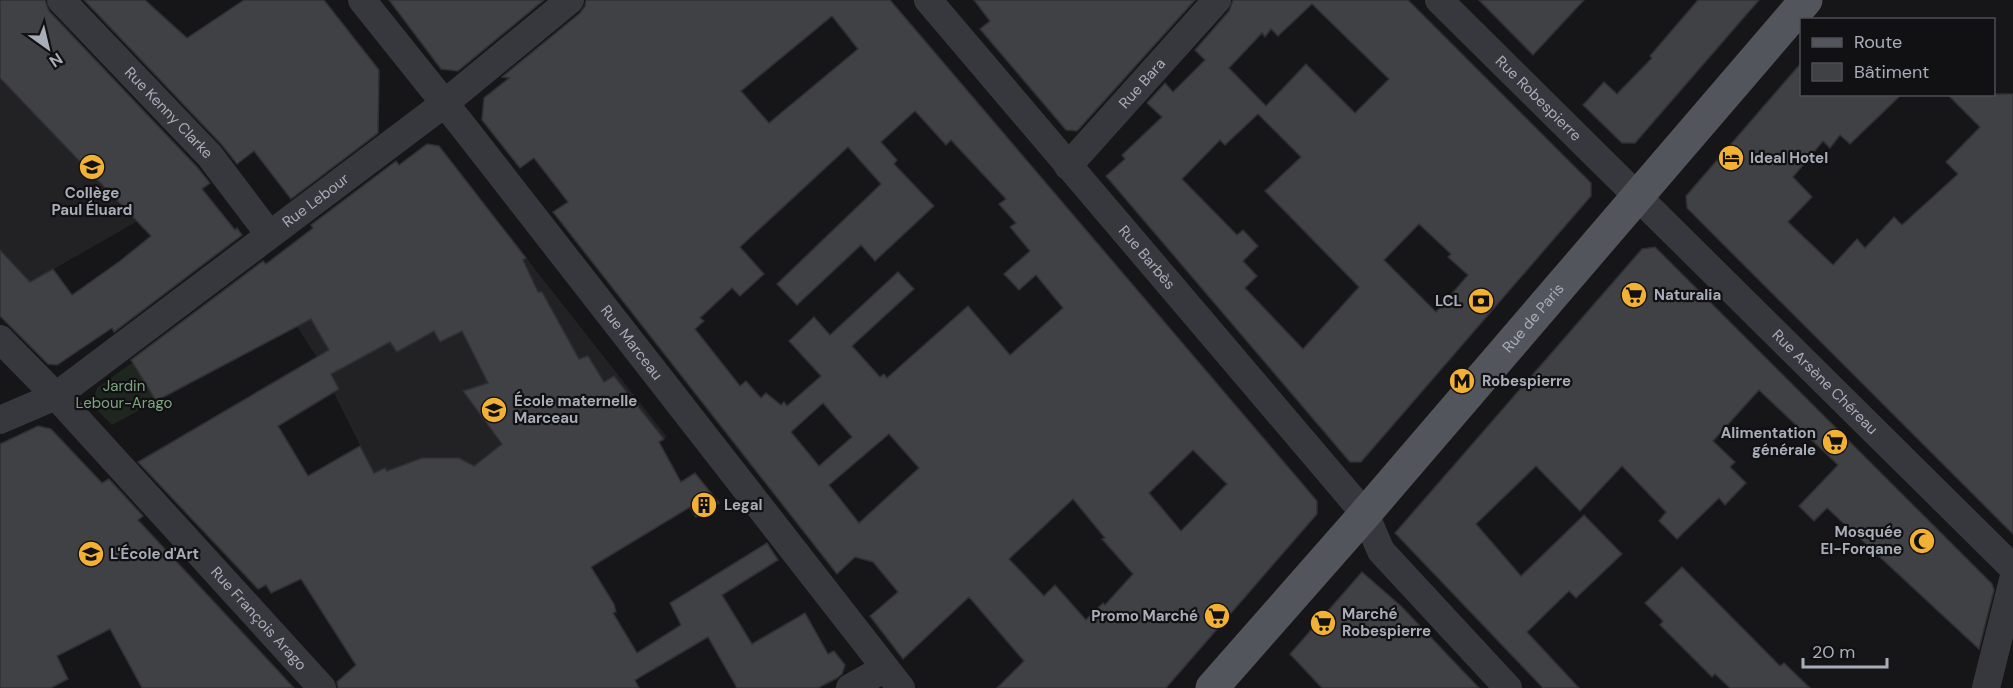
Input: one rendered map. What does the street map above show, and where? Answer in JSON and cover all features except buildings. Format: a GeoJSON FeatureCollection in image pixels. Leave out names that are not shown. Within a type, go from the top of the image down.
{"type":"FeatureCollection","features":[{"type":"Feature","properties":{"kind":"main road","name":"Rue de Paris"},"geometry":{"type":"LineString","coordinates":[[1212,688],[1365,514],[1806,0]]}},
{"type":"Feature","properties":{"kind":"street","name":"Rue Kenny Clarke"},"geometry":{"type":"LineString","coordinates":[[61,0],[210,156],[269,234]]}},
{"type":"Feature","properties":{"kind":"street","name":"Rue Marceau"},"geometry":{"type":"LineString","coordinates":[[362,0],[445,103],[893,678]]}},
{"type":"Feature","properties":{"kind":"street","name":"Rue Lebour"},"geometry":{"type":"LineString","coordinates":[[0,420],[56,396],[445,103],[570,0]]}},
{"type":"Feature","properties":{"kind":"street","name":"Rue Barbès"},"geometry":{"type":"LineString","coordinates":[[928,0],[1365,514],[1381,551],[1508,688]]}},
{"type":"Feature","properties":{"kind":"street","name":"Rue Bara"},"geometry":{"type":"LineString","coordinates":[[1068,166],[1217,0]]}},
{"type":"Feature","properties":{"kind":"street","name":"Rue Robespierre"},"geometry":{"type":"LineString","coordinates":[[1439,0],[1637,196]]}},
{"type":"Feature","properties":{"kind":"street","name":"Rue Arsène Chéreau"},"geometry":{"type":"LineString","coordinates":[[1637,196],[2013,568]]}},
{"type":"Feature","properties":{"kind":"street","name":"Rue François Arago"},"geometry":{"type":"LineString","coordinates":[[0,339],[56,396],[322,688]]}},
{"type":"Feature","properties":{"kind":"street"},"geometry":{"type":"LineString","coordinates":[[1986,688],[2013,580]]}},
{"type":"Feature","properties":{"kind":"street"},"geometry":{"type":"LineString","coordinates":[[849,688],[893,678]]}},
{"type":"Feature","properties":{"kind":"shaded area","name":"Collège Paul Éluard"},"geometry":{"type":"Polygon","coordinates":[[[0,0],[199,186],[235,230],[237,228],[240,231],[201,260],[162,207],[0,300],[0,0]]]}},
{"type":"Feature","properties":{"kind":"shaded area","name":"École maternelle Marceau"},"geometry":{"type":"Polygon","coordinates":[[[490,212],[667,437],[577,487],[414,554],[334,393],[324,398],[317,358],[295,323],[490,212]]]}},
{"type":"Feature","properties":{"kind":"green space","name":"Jardin Lebour-Arago"},"geometry":{"type":"Polygon","coordinates":[[[133,362],[156,401],[112,425],[92,405],[97,388],[133,362]]]}},
{"type":"Feature","properties":{"kind":"place","name":"Ideal Hotel"},"geometry":{"type":"Point","coordinates":[1731,158]}},
{"type":"Feature","properties":{"kind":"place","name":"Collège Paul Éluard"},"geometry":{"type":"Point","coordinates":[92,167]}},
{"type":"Feature","properties":{"kind":"place","name":"Naturalia"},"geometry":{"type":"Point","coordinates":[1634,295]}},
{"type":"Feature","properties":{"kind":"place","name":"LCL"},"geometry":{"type":"Point","coordinates":[1481,301]}},
{"type":"Feature","properties":{"kind":"place","name":"Robespierre"},"geometry":{"type":"Point","coordinates":[1462,381]}},
{"type":"Feature","properties":{"kind":"place","name":"École maternelle Marceau"},"geometry":{"type":"Point","coordinates":[494,410]}},
{"type":"Feature","properties":{"kind":"place","name":"Alimentation générale"},"geometry":{"type":"Point","coordinates":[1835,442]}},
{"type":"Feature","properties":{"kind":"place","name":"Legal"},"geometry":{"type":"Point","coordinates":[704,505]}},
{"type":"Feature","properties":{"kind":"place","name":"Mosquée El-Forqane"},"geometry":{"type":"Point","coordinates":[1922,541]}},
{"type":"Feature","properties":{"kind":"place","name":"L'École d'Art"},"geometry":{"type":"Point","coordinates":[91,554]}},
{"type":"Feature","properties":{"kind":"place","name":"Promo Marché"},"geometry":{"type":"Point","coordinates":[1217,616]}},
{"type":"Feature","properties":{"kind":"place","name":"Marché Robespierre"},"geometry":{"type":"Point","coordinates":[1323,623]}}]}
